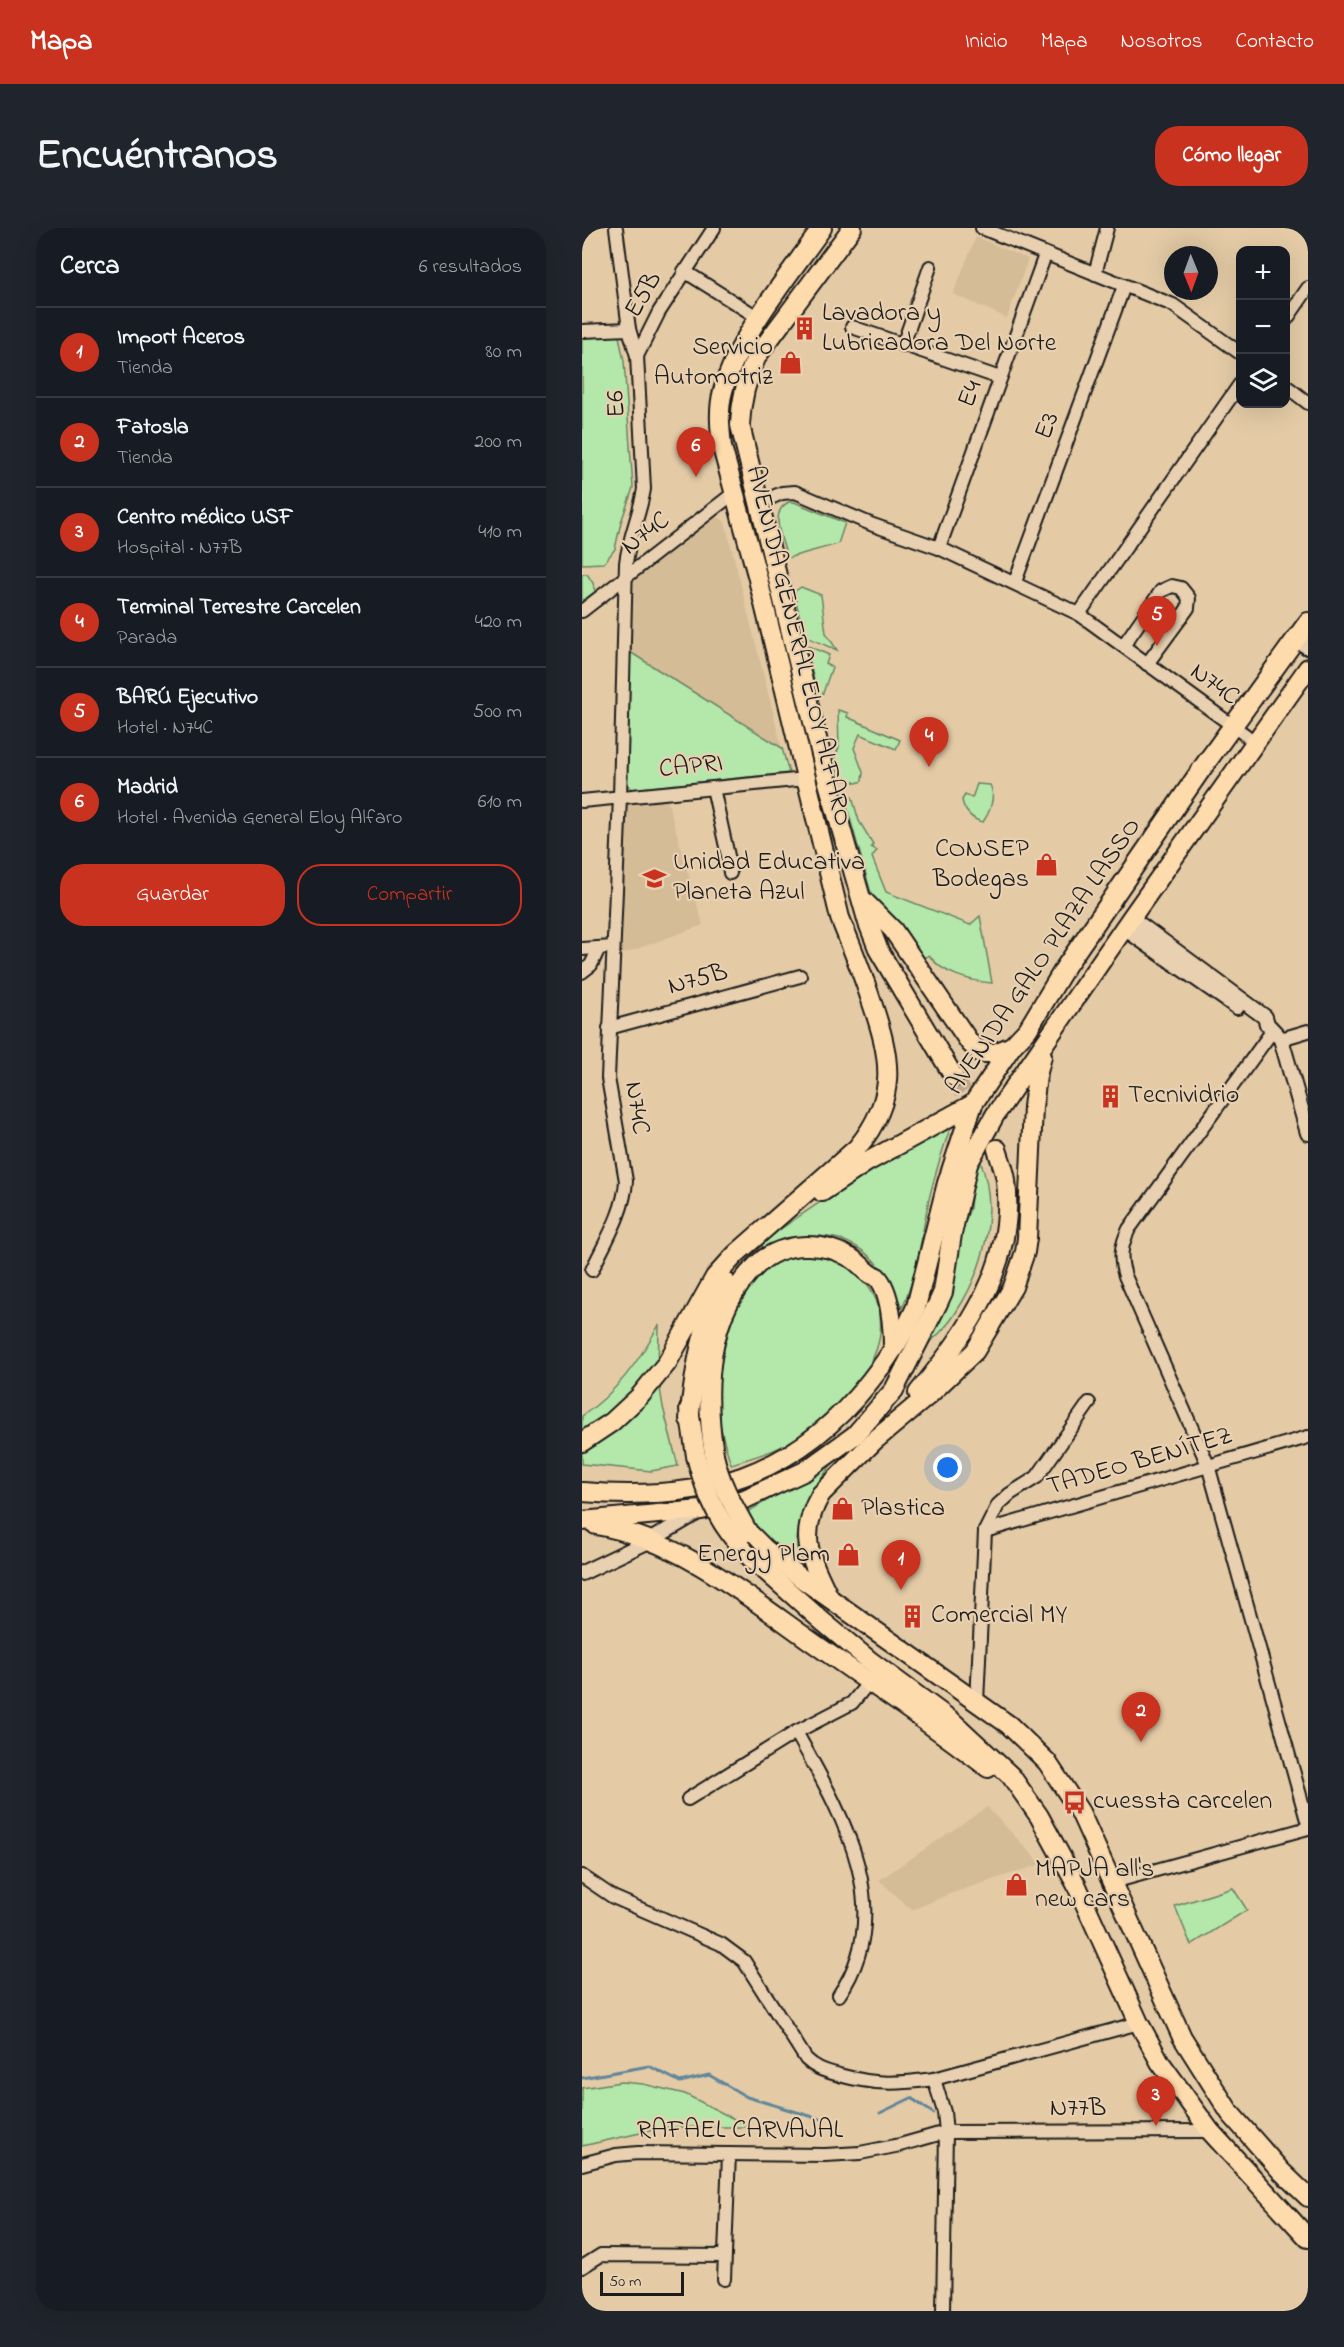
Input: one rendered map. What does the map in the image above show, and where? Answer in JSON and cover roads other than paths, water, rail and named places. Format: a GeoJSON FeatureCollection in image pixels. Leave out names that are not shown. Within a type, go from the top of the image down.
{"type":"FeatureCollection","features":[{"type":"Feature","properties":{"kind":"main road","name":"AVENIDA GENERAL ELOY ALFARO"},"geometry":{"type":"LineString","coordinates":[[582,1442],[612,1422],[640,1396],[667,1363],[715,1277],[736,1254],[844,1160],[862,1141],[878,1116],[886,1092],[888,1076],[886,1046],[859,964],[840,918],[757,575],[722,447],[720,409],[731,368],[759,318],[822,228]]}},
{"type":"Feature","properties":{"kind":"main road","name":"AVENIDA GENERAL ELOY ALFARO"},"geometry":{"type":"LineString","coordinates":[[852,228],[757,356],[747,377],[742,398],[740,425],[827,779],[872,935],[879,951],[954,1077]]}},
{"type":"Feature","properties":{"kind":"main road","name":"AVENIDA GALO PLAZA LASSO"},"geometry":{"type":"LineString","coordinates":[[582,1492],[668,1492],[707,1487],[752,1474],[788,1457],[814,1440],[851,1406],[882,1366],[909,1323],[920,1298],[947,1184],[973,1104],[1012,1046],[1028,1029],[1066,966],[1232,726],[1305,632]]}},
{"type":"Feature","properties":{"kind":"main road","name":"AVENIDA GALO PLAZA LASSO"},"geometry":{"type":"LineString","coordinates":[[588,1523],[701,1510],[745,1499],[806,1471],[855,1435],[894,1390],[943,1292],[952,1234],[968,1164],[995,1115],[1127,923],[1308,668]]}},
{"type":"Feature","properties":{"kind":"main road"},"geometry":{"type":"LineString","coordinates":[[861,899],[893,930],[970,1043],[981,1053],[994,1053],[1012,1046]]}},
{"type":"Feature","properties":{"kind":"main road"},"geometry":{"type":"LineString","coordinates":[[830,1599],[809,1550],[807,1527],[810,1514],[821,1494],[891,1426],[930,1394],[975,1351],[1013,1287],[1025,1252],[1027,1238],[1033,1107],[1037,1076],[1046,1043]]}},
{"type":"Feature","properties":{"kind":"main road"},"geometry":{"type":"LineString","coordinates":[[689,1419],[697,1353],[705,1326],[724,1283],[739,1260],[763,1237],[858,1167],[973,1104]]}},
{"type":"Feature","properties":{"kind":"main road"},"geometry":{"type":"LineString","coordinates":[[891,1426],[955,1347],[975,1317],[997,1269],[1002,1248],[1007,1194],[1006,1178],[997,1149]]}},
{"type":"Feature","properties":{"kind":"main road"},"geometry":{"type":"LineString","coordinates":[[893,1348],[894,1324],[882,1288],[877,1278],[855,1261],[838,1252],[816,1246],[790,1248],[758,1264],[735,1292],[714,1344],[705,1455],[707,1494],[718,1518],[734,1541],[805,1581],[1010,1725],[1047,1762],[1075,1802],[1182,2037],[1230,2113],[1281,2171],[1308,2197]]}},
{"type":"Feature","properties":{"kind":"main road"},"geometry":{"type":"LineString","coordinates":[[688,1326],[686,1370],[689,1419],[705,1455]]}},
{"type":"Feature","properties":{"kind":"main road"},"geometry":{"type":"LineString","coordinates":[[894,1390],[955,1347]]}},
{"type":"Feature","properties":{"kind":"main road"},"geometry":{"type":"LineString","coordinates":[[588,1523],[648,1541],[700,1565],[874,1675]]}},
{"type":"Feature","properties":{"kind":"main road"},"geometry":{"type":"LineString","coordinates":[[757,1553],[806,1608],[874,1675],[975,1758],[1040,1816],[1076,1884],[1139,2023],[1160,2062],[1210,2132],[1308,2238]]}},
{"type":"Feature","properties":{"kind":"street","name":"E6"},"geometry":{"type":"LineString","coordinates":[[616,228],[629,329],[637,356],[644,489],[642,504],[628,549],[627,577]]}},
{"type":"Feature","properties":{"kind":"street","name":"E5B"},"geometry":{"type":"LineString","coordinates":[[637,356],[659,312],[714,228]]}},
{"type":"Feature","properties":{"kind":"street"},"geometry":{"type":"LineString","coordinates":[[982,228],[1173,305],[1236,350]]}},
{"type":"Feature","properties":{"kind":"street"},"geometry":{"type":"LineString","coordinates":[[1095,274],[1107,228]]}},
{"type":"Feature","properties":{"kind":"street","name":"E4"},"geometry":{"type":"LineString","coordinates":[[939,548],[1045,255]]}},
{"type":"Feature","properties":{"kind":"street"},"geometry":{"type":"LineString","coordinates":[[903,345],[930,267]]}},
{"type":"Feature","properties":{"kind":"street"},"geometry":{"type":"LineString","coordinates":[[684,271],[759,318]]}},
{"type":"Feature","properties":{"kind":"street","name":"E3"},"geometry":{"type":"LineString","coordinates":[[1015,582],[1124,286]]}},
{"type":"Feature","properties":{"kind":"street"},"geometry":{"type":"LineString","coordinates":[[1290,314],[1308,288]]}},
{"type":"Feature","properties":{"kind":"street"},"geometry":{"type":"LineString","coordinates":[[852,327],[1000,378]]}},
{"type":"Feature","properties":{"kind":"street"},"geometry":{"type":"LineString","coordinates":[[582,331],[629,329]]}},
{"type":"Feature","properties":{"kind":"street"},"geometry":{"type":"LineString","coordinates":[[1290,389],[1308,403]]}},
{"type":"Feature","properties":{"kind":"street"},"geometry":{"type":"LineString","coordinates":[[1079,614],[1236,390]]}},
{"type":"Feature","properties":{"kind":"street","name":"N74C"},"geometry":{"type":"LineString","coordinates":[[759,503],[782,493],[795,492],[873,525],[939,548],[1015,582],[1079,614],[1255,742]]}},
{"type":"Feature","properties":{"kind":"street","name":"N74C"},"geometry":{"type":"LineString","coordinates":[[592,1270],[622,1204],[626,1181],[608,1078],[627,577],[734,493]]}},
{"type":"Feature","properties":{"kind":"street"},"geometry":{"type":"LineString","coordinates":[[582,610],[627,577]]}},
{"type":"Feature","properties":{"kind":"street"},"geometry":{"type":"LineString","coordinates":[[1123,646],[1161,591],[1172,586],[1181,588],[1189,598],[1188,608],[1147,664]]}},
{"type":"Feature","properties":{"kind":"street","name":"CAPRI"},"geometry":{"type":"LineString","coordinates":[[582,801],[805,779]]}},
{"type":"Feature","properties":{"kind":"street"},"geometry":{"type":"LineString","coordinates":[[713,788],[730,873]]}},
{"type":"Feature","properties":{"kind":"street"},"geometry":{"type":"LineString","coordinates":[[1127,923],[1258,1023],[1273,1031],[1308,1031]]}},
{"type":"Feature","properties":{"kind":"street"},"geometry":{"type":"LineString","coordinates":[[582,949],[613,947]]}},
{"type":"Feature","properties":{"kind":"street"},"geometry":{"type":"LineString","coordinates":[[582,972],[591,965],[599,948]]}},
{"type":"Feature","properties":{"kind":"street","name":"N75B"},"geometry":{"type":"LineString","coordinates":[[609,1028],[800,976]]}},
{"type":"Feature","properties":{"kind":"street"},"geometry":{"type":"LineString","coordinates":[[1273,1031],[1308,1133]]}},
{"type":"Feature","properties":{"kind":"street"},"geometry":{"type":"LineString","coordinates":[[1113,1882],[1308,1826],[1208,1466],[1125,1276],[1120,1253],[1129,1229],[1273,1031]]}},
{"type":"Feature","properties":{"kind":"street"},"geometry":{"type":"LineString","coordinates":[[977,1702],[984,1531],[998,1505],[1010,1494],[1037,1477],[1089,1403]]}},
{"type":"Feature","properties":{"kind":"street","name":"TADEO BENÍTEZ"},"geometry":{"type":"LineString","coordinates":[[984,1531],[1308,1437]]}},
{"type":"Feature","properties":{"kind":"street"},"geometry":{"type":"LineString","coordinates":[[588,1570],[648,1541],[701,1510]]}},
{"type":"Feature","properties":{"kind":"street"},"geometry":{"type":"LineString","coordinates":[[588,1523],[615,1537],[617,1546],[588,1570]]}},
{"type":"Feature","properties":{"kind":"street"},"geometry":{"type":"LineString","coordinates":[[688,1799],[796,1732],[852,1703],[874,1675]]}},
{"type":"Feature","properties":{"kind":"street"},"geometry":{"type":"LineString","coordinates":[[796,1732],[841,1817],[864,1886],[865,1923],[860,1956],[850,1979],[839,1995]]}},
{"type":"Feature","properties":{"kind":"street"},"geometry":{"type":"LineString","coordinates":[[582,1876],[613,1897],[721,1944],[734,1952],[744,1961],[806,2058],[820,2070],[863,2082],[909,2083],[934,2079],[1139,2023]]}},
{"type":"Feature","properties":{"kind":"street"},"geometry":{"type":"LineString","coordinates":[[934,2079],[944,2112],[946,2132],[943,2311]]}},
{"type":"Feature","properties":{"kind":"street","name":"N77B"},"geometry":{"type":"LineString","coordinates":[[900,2145],[946,2132],[1210,2132]]}},
{"type":"Feature","properties":{"kind":"street","name":"RAFAEL CARVAJAL"},"geometry":{"type":"LineString","coordinates":[[582,2164],[616,2155],[638,2153],[825,2155],[860,2153],[900,2145]]}},
{"type":"Feature","properties":{"kind":"street"},"geometry":{"type":"LineString","coordinates":[[724,2279],[729,2154]]}},
{"type":"Feature","properties":{"kind":"street"},"geometry":{"type":"LineString","coordinates":[[582,2267],[600,2255],[724,2256]]}},
{"type":"Feature","properties":{"kind":"waterway"},"geometry":{"type":"LineString","coordinates":[[582,2078],[649,2066],[680,2082],[709,2075],[747,2097],[820,2119]]}},
{"type":"Feature","properties":{"kind":"waterway"},"geometry":{"type":"LineString","coordinates":[[880,2113],[911,2098],[933,2113]]}},
{"type":"Feature","properties":{"kind":"tunnel"},"geometry":{"type":"LineString","coordinates":[[954,1077],[993,1143]]}},
{"type":"Feature","properties":{"kind":"place","name":"Lavadora y Lubricadora Del Norte"},"geometry":{"type":"Point","coordinates":[804,329]}},
{"type":"Feature","properties":{"kind":"place","name":"Servicio Automotriz"},"geometry":{"type":"Point","coordinates":[791,363]}},
{"type":"Feature","properties":{"kind":"place","name":"Madrid"},"geometry":{"type":"Point","coordinates":[696,477]}},
{"type":"Feature","properties":{"kind":"place","name":"BARÚ Ejecutivo"},"geometry":{"type":"Point","coordinates":[1157,646]}},
{"type":"Feature","properties":{"kind":"place","name":"Terminal Terrestre Carcelen"},"geometry":{"type":"Point","coordinates":[929,767]}},
{"type":"Feature","properties":{"kind":"place","name":"CONSEP Bodegas"},"geometry":{"type":"Point","coordinates":[1047,865]}},
{"type":"Feature","properties":{"kind":"place","name":"Unidad Educativa Planeta Azul"},"geometry":{"type":"Point","coordinates":[655,878]}},
{"type":"Feature","properties":{"kind":"place","name":"Tecnividrio"},"geometry":{"type":"Point","coordinates":[1110,1096]}},
{"type":"Feature","properties":{"kind":"place","name":"Plastica"},"geometry":{"type":"Point","coordinates":[843,1509]}},
{"type":"Feature","properties":{"kind":"place","name":"Energy Plam"},"geometry":{"type":"Point","coordinates":[848,1555]}},
{"type":"Feature","properties":{"kind":"place","name":"Import Aceros"},"geometry":{"type":"Point","coordinates":[901,1590]}},
{"type":"Feature","properties":{"kind":"place","name":"Comercial MY"},"geometry":{"type":"Point","coordinates":[913,1616]}},
{"type":"Feature","properties":{"kind":"place","name":"Fatosla"},"geometry":{"type":"Point","coordinates":[1141,1742]}},
{"type":"Feature","properties":{"kind":"place","name":"cuessta carcelen"},"geometry":{"type":"Point","coordinates":[1075,1802]}},
{"type":"Feature","properties":{"kind":"place","name":"MAPJA all's new cars"},"geometry":{"type":"Point","coordinates":[1017,1885]}},
{"type":"Feature","properties":{"kind":"place","name":"Centro médico USF"},"geometry":{"type":"Point","coordinates":[1156,2126]}}]}
